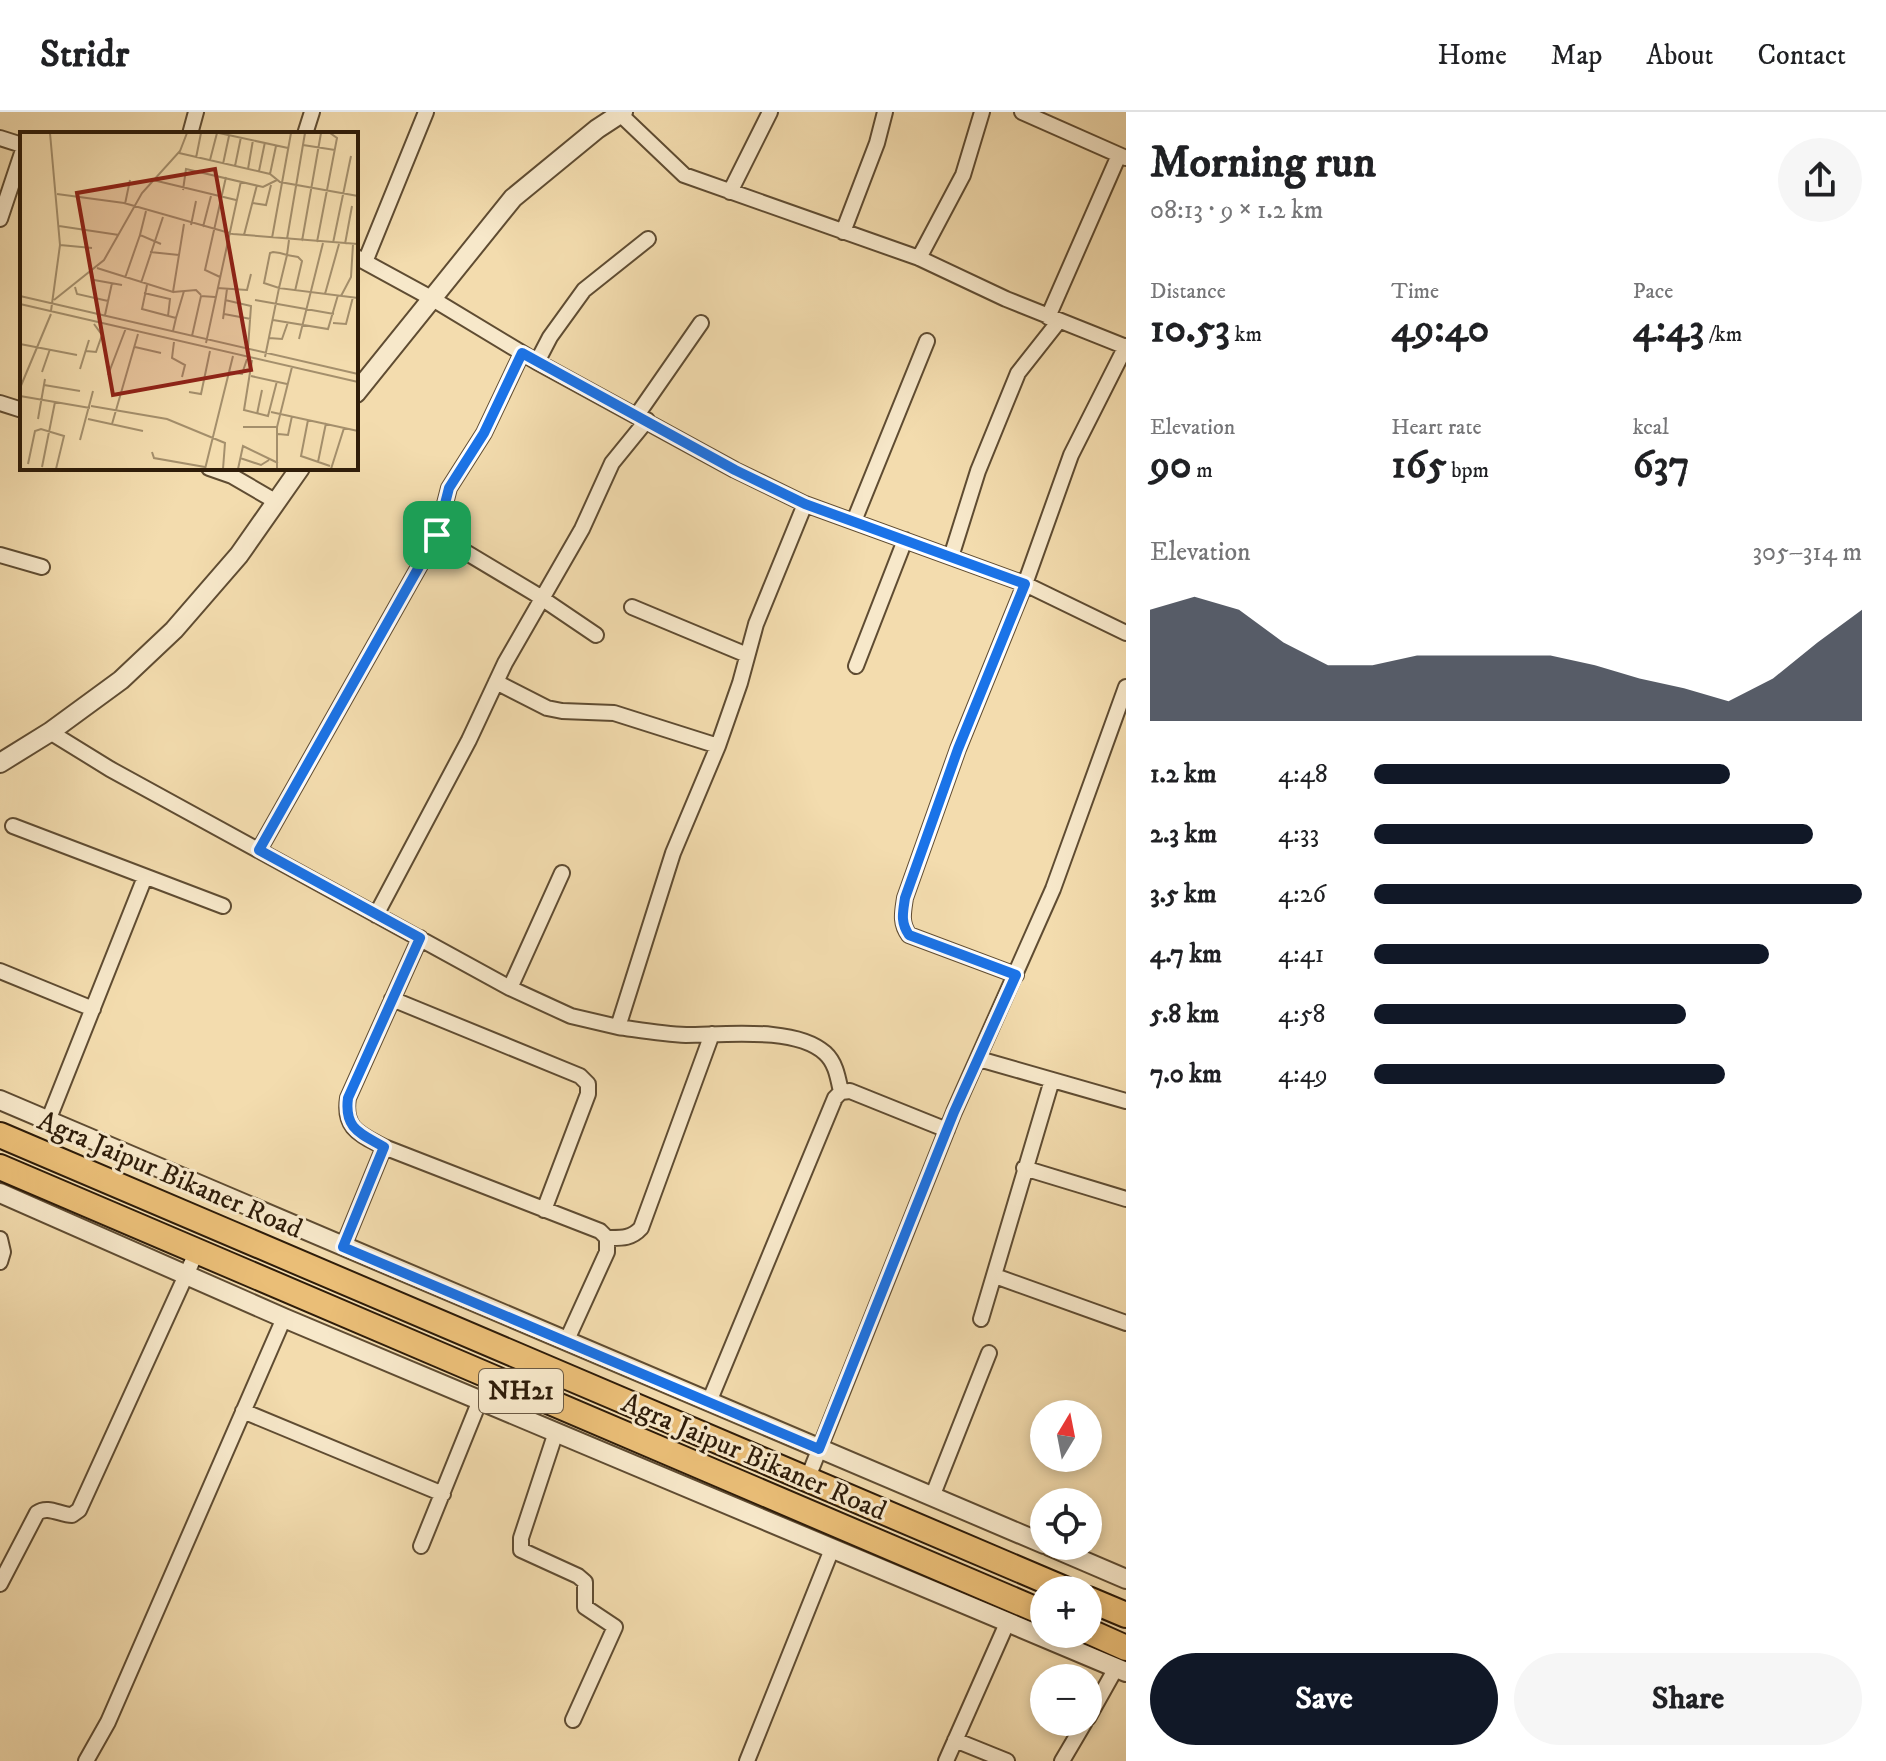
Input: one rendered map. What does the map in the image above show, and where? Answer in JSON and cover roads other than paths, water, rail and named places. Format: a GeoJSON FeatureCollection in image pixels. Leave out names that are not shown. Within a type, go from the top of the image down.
{"type":"FeatureCollection","features":[{"type":"Feature","properties":{"kind":"highway","name":"Agra Jaipur Bikaner Road"},"geometry":{"type":"LineString","coordinates":[[0,1135],[1034,1576]]}},
{"type":"Feature","properties":{"kind":"highway","name":"Agra Jaipur Bikaner Road"},"geometry":{"type":"LineString","coordinates":[[0,1167],[1030,1607]]}},
{"type":"Feature","properties":{"kind":"highway"},"geometry":{"type":"LineString","coordinates":[[1102,1605],[1126,1615]]}},
{"type":"Feature","properties":{"kind":"highway"},"geometry":{"type":"LineString","coordinates":[[1102,1644],[1123,1663]]}},
{"type":"Feature","properties":{"kind":"street"},"geometry":{"type":"LineString","coordinates":[[191,132],[196,112]]}},
{"type":"Feature","properties":{"kind":"street"},"geometry":{"type":"LineString","coordinates":[[306,132],[312,112]]}},
{"type":"Feature","properties":{"kind":"street"},"geometry":{"type":"LineString","coordinates":[[426,112],[361,260],[537,362],[735,470],[805,504],[1025,584],[1126,633]]}},
{"type":"Feature","properties":{"kind":"street"},"geometry":{"type":"LineString","coordinates":[[730,192],[770,112]]}},
{"type":"Feature","properties":{"kind":"street"},"geometry":{"type":"LineString","coordinates":[[843,232],[877,143],[885,112]]}},
{"type":"Feature","properties":{"kind":"street"},"geometry":{"type":"LineString","coordinates":[[919,258],[963,175],[982,112]]}},
{"type":"Feature","properties":{"kind":"street"},"geometry":{"type":"LineString","coordinates":[[951,557],[978,471],[1018,373],[1054,319],[1122,156],[1022,112]]}},
{"type":"Feature","properties":{"kind":"street"},"geometry":{"type":"LineString","coordinates":[[358,390],[513,198],[622,113],[684,175],[919,258],[1054,319],[1126,346],[1071,455],[1025,584],[954,759],[905,898],[902,915],[903,927],[909,935],[1016,975]]}},
{"type":"Feature","properties":{"kind":"street"},"geometry":{"type":"LineString","coordinates":[[0,138],[20,144]]}},
{"type":"Feature","properties":{"kind":"street"},"geometry":{"type":"LineString","coordinates":[[0,219],[20,159]]}},
{"type":"Feature","properties":{"kind":"street"},"geometry":{"type":"LineString","coordinates":[[537,362],[550,337],[584,290],[648,239]]}},
{"type":"Feature","properties":{"kind":"street"},"geometry":{"type":"LineString","coordinates":[[376,915],[462,754],[496,682],[582,529],[612,463],[701,323]]}},
{"type":"Feature","properties":{"kind":"street"},"geometry":{"type":"LineString","coordinates":[[854,521],[927,341]]}},
{"type":"Feature","properties":{"kind":"street"},"geometry":{"type":"LineString","coordinates":[[259,850],[437,535],[449,488],[484,433],[522,353]]}},
{"type":"Feature","properties":{"kind":"street"},"geometry":{"type":"LineString","coordinates":[[0,403],[20,409]]}},
{"type":"Feature","properties":{"kind":"street"},"geometry":{"type":"LineString","coordinates":[[215,470],[232,476],[275,501]]}},
{"type":"Feature","properties":{"kind":"street"},"geometry":{"type":"LineString","coordinates":[[0,763],[50,732],[121,680],[174,630],[239,555],[298,470]]}},
{"type":"Feature","properties":{"kind":"street"},"geometry":{"type":"LineString","coordinates":[[618,1027],[673,853],[718,746],[756,624],[805,504]]}},
{"type":"Feature","properties":{"kind":"street"},"geometry":{"type":"LineString","coordinates":[[437,535],[596,635]]}},
{"type":"Feature","properties":{"kind":"street"},"geometry":{"type":"LineString","coordinates":[[856,666],[905,540]]}},
{"type":"Feature","properties":{"kind":"street"},"geometry":{"type":"LineString","coordinates":[[0,555],[42,567]]}},
{"type":"Feature","properties":{"kind":"street"},"geometry":{"type":"LineString","coordinates":[[632,607],[747,655]]}},
{"type":"Feature","properties":{"kind":"street"},"geometry":{"type":"LineString","coordinates":[[496,682],[547,708],[614,713],[718,746]]}},
{"type":"Feature","properties":{"kind":"street"},"geometry":{"type":"LineString","coordinates":[[807,1480],[947,1130],[1053,889],[1126,687]]}},
{"type":"Feature","properties":{"kind":"street"},"geometry":{"type":"LineString","coordinates":[[50,732],[110,769],[376,915],[510,988],[571,1016],[618,1027],[684,1035],[758,1032],[809,1044],[824,1051],[832,1061],[841,1092]]}},
{"type":"Feature","properties":{"kind":"street"},"geometry":{"type":"LineString","coordinates":[[13,826],[223,906]]}},
{"type":"Feature","properties":{"kind":"street"},"geometry":{"type":"LineString","coordinates":[[510,988],[562,873]]}},
{"type":"Feature","properties":{"kind":"street"},"geometry":{"type":"LineString","coordinates":[[48,1121],[145,877]]}},
{"type":"Feature","properties":{"kind":"street"},"geometry":{"type":"LineString","coordinates":[[420,938],[348,1098],[346,1112],[350,1124],[384,1147],[600,1231],[607,1238],[607,1252],[566,1342]]}},
{"type":"Feature","properties":{"kind":"street"},"geometry":{"type":"LineString","coordinates":[[0,971],[93,1009]]}},
{"type":"Feature","properties":{"kind":"street"},"geometry":{"type":"LineString","coordinates":[[392,999],[580,1076],[588,1084],[588,1094],[544,1210]]}},
{"type":"Feature","properties":{"kind":"street"},"geometry":{"type":"LineString","coordinates":[[607,1238],[635,1235],[641,1228],[712,1034]]}},
{"type":"Feature","properties":{"kind":"street"},"geometry":{"type":"LineString","coordinates":[[979,1059],[1126,1101]]}},
{"type":"Feature","properties":{"kind":"street"},"geometry":{"type":"LineString","coordinates":[[981,1319],[1052,1080]]}},
{"type":"Feature","properties":{"kind":"street"},"geometry":{"type":"LineString","coordinates":[[841,1092],[857,1094],[947,1130]]}},
{"type":"Feature","properties":{"kind":"street"},"geometry":{"type":"LineString","coordinates":[[709,1402],[835,1098],[841,1092]]}},
{"type":"Feature","properties":{"kind":"street"},"geometry":{"type":"LineString","coordinates":[[0,1100],[1030,1538]]}},
{"type":"Feature","properties":{"kind":"street"},"geometry":{"type":"LineString","coordinates":[[343,1247],[384,1147]]}},
{"type":"Feature","properties":{"kind":"street"},"geometry":{"type":"LineString","coordinates":[[1024,1168],[1126,1199]]}},
{"type":"Feature","properties":{"kind":"street"},"geometry":{"type":"LineString","coordinates":[[0,1193],[284,1318],[832,1549],[1008,1621],[1123,1663],[1102,1695]]}},
{"type":"Feature","properties":{"kind":"street"},"geometry":{"type":"LineString","coordinates":[[0,1239],[3,1252],[0,1262]]}},
{"type":"Feature","properties":{"kind":"street"},"geometry":{"type":"LineString","coordinates":[[0,1584],[37,1513],[42,1509],[72,1515],[79,1510],[197,1251]]}},
{"type":"Feature","properties":{"kind":"street"},"geometry":{"type":"LineString","coordinates":[[995,1276],[1126,1323]]}},
{"type":"Feature","properties":{"kind":"street"},"geometry":{"type":"LineString","coordinates":[[86,1761],[108,1722],[284,1318]]}},
{"type":"Feature","properties":{"kind":"street"},"geometry":{"type":"LineString","coordinates":[[932,1497],[989,1353]]}},
{"type":"Feature","properties":{"kind":"street"},"geometry":{"type":"LineString","coordinates":[[421,1546],[480,1400]]}},
{"type":"Feature","properties":{"kind":"street"},"geometry":{"type":"LineString","coordinates":[[243,1411],[443,1494]]}},
{"type":"Feature","properties":{"kind":"street"},"geometry":{"type":"LineString","coordinates":[[556,1432],[521,1538],[521,1550],[585,1582],[585,1607],[615,1627],[573,1720]]}},
{"type":"Feature","properties":{"kind":"street"},"geometry":{"type":"LineString","coordinates":[[747,1761],[832,1549]]}},
{"type":"Feature","properties":{"kind":"street"},"geometry":{"type":"LineString","coordinates":[[1081,1560],[1126,1579]]}},
{"type":"Feature","properties":{"kind":"street"},"geometry":{"type":"LineString","coordinates":[[946,1761],[1008,1621]]}},
{"type":"Feature","properties":{"kind":"street"},"geometry":{"type":"LineString","coordinates":[[1062,1761],[1077,1736]]}},
{"type":"Feature","properties":{"kind":"street"},"geometry":{"type":"LineString","coordinates":[[955,1740],[1007,1761]]}}]}
